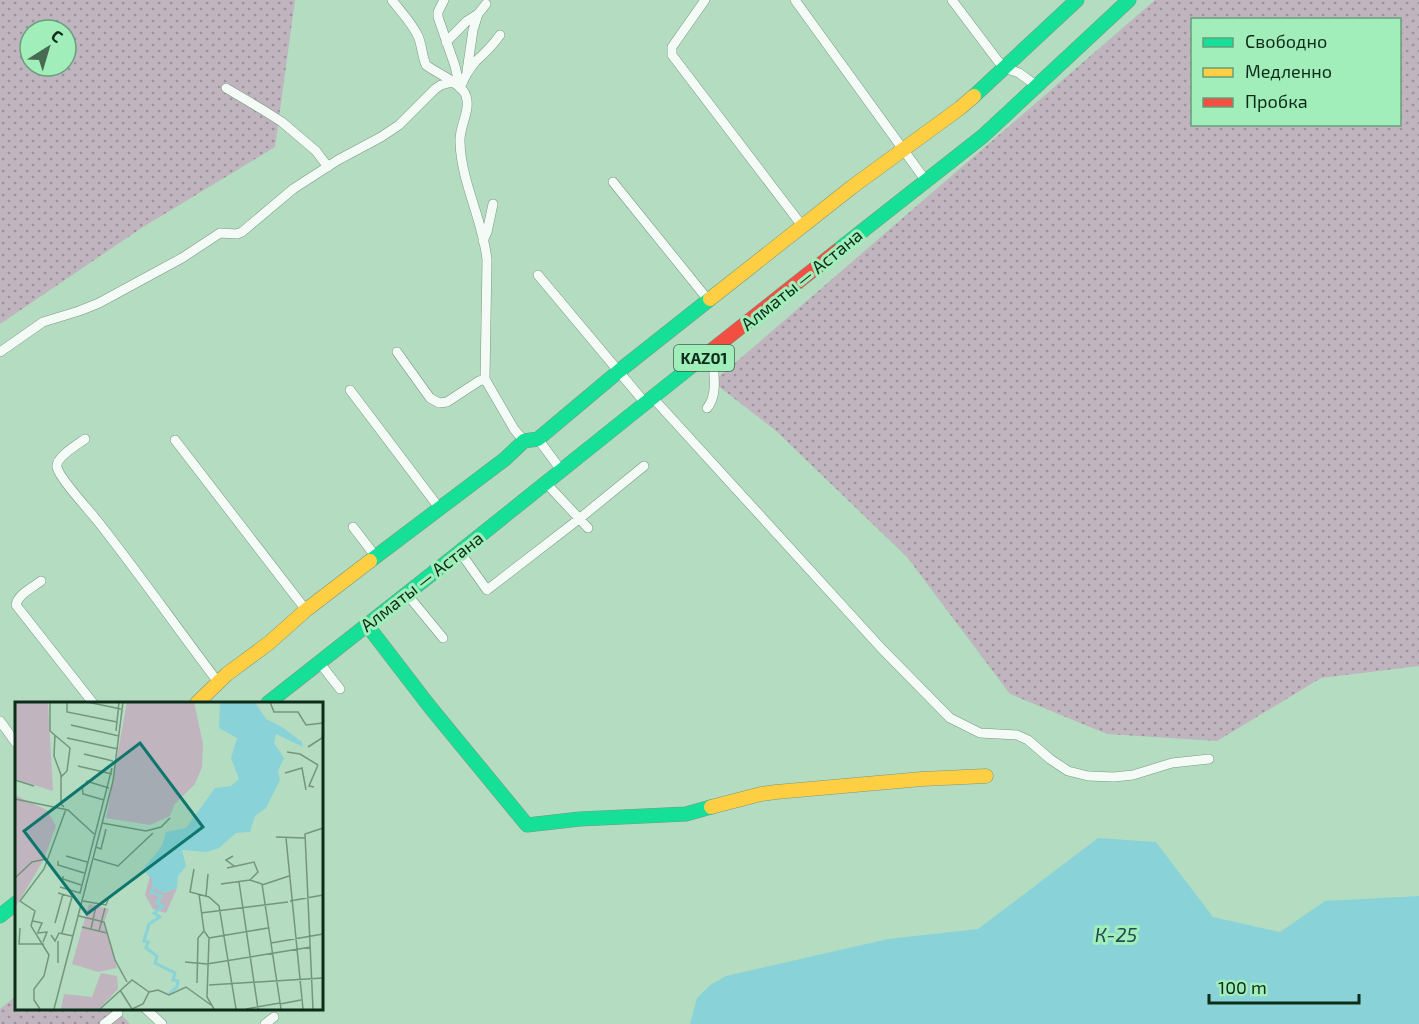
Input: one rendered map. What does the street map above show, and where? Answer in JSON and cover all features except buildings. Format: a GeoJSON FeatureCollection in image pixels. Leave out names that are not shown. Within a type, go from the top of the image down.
{"type":"FeatureCollection","features":[{"type":"Feature","properties":{"kind":"main road"},"geometry":{"type":"LineString","coordinates":[[198,702],[227,674],[269,643],[306,610],[505,459],[524,441],[538,439],[619,371],[852,187],[960,108],[1077,0]]}},
{"type":"Feature","properties":{"kind":"main road","name":"Алматы — Астана"},"geometry":{"type":"LineString","coordinates":[[269,702],[508,515],[561,470],[983,136],[1129,0]]}},
{"type":"Feature","properties":{"kind":"main road"},"geometry":{"type":"LineString","coordinates":[[367,624],[430,707],[527,825],[605,817],[686,814],[760,794],[776,792],[922,779],[986,776]]}},
{"type":"Feature","properties":{"kind":"main road"},"geometry":{"type":"LineString","coordinates":[[0,916],[15,904]]}},
{"type":"Feature","properties":{"kind":"street"},"geometry":{"type":"LineString","coordinates":[[392,0],[412,25],[419,38],[426,65],[456,85],[467,97],[460,141],[471,199],[486,249],[488,275],[485,379],[514,429],[524,441]]}},
{"type":"Feature","properties":{"kind":"street"},"geometry":{"type":"LineString","coordinates":[[444,0],[438,17],[455,66],[456,85]]}},
{"type":"Feature","properties":{"kind":"street"},"geometry":{"type":"LineString","coordinates":[[705,0],[672,47],[672,55],[803,227]]}},
{"type":"Feature","properties":{"kind":"street"},"geometry":{"type":"LineString","coordinates":[[795,0],[926,181]]}},
{"type":"Feature","properties":{"kind":"street"},"geometry":{"type":"LineString","coordinates":[[952,0],[998,61],[1005,68],[1037,86]]}},
{"type":"Feature","properties":{"kind":"street"},"geometry":{"type":"LineString","coordinates":[[446,42],[486,4]]}},
{"type":"Feature","properties":{"kind":"street"},"geometry":{"type":"LineString","coordinates":[[466,75],[473,30],[478,14]]}},
{"type":"Feature","properties":{"kind":"street"},"geometry":{"type":"LineString","coordinates":[[2,347],[43,322],[99,303],[146,279],[220,233],[242,232],[293,189],[364,144],[399,125],[435,89],[441,85],[456,85],[500,35]]}},
{"type":"Feature","properties":{"kind":"street"},"geometry":{"type":"LineString","coordinates":[[226,88],[282,122],[316,151],[328,167]]}},
{"type":"Feature","properties":{"kind":"street"},"geometry":{"type":"LineString","coordinates":[[613,182],[708,301]]}},
{"type":"Feature","properties":{"kind":"street"},"geometry":{"type":"LineString","coordinates":[[483,241],[493,204]]}},
{"type":"Feature","properties":{"kind":"street"},"geometry":{"type":"LineString","coordinates":[[538,275],[619,371],[950,718],[980,733],[1017,735],[1028,740],[1068,771],[1088,776],[1133,775],[1172,763],[1209,759]]}},
{"type":"Feature","properties":{"kind":"street"},"geometry":{"type":"LineString","coordinates":[[707,408],[712,402],[714,393],[712,351]]}},
{"type":"Feature","properties":{"kind":"street"},"geometry":{"type":"LineString","coordinates":[[397,352],[430,398],[439,403],[447,402],[485,379]]}},
{"type":"Feature","properties":{"kind":"street"},"geometry":{"type":"LineString","coordinates":[[350,390],[440,509]]}},
{"type":"Feature","properties":{"kind":"street"},"geometry":{"type":"LineString","coordinates":[[85,439],[60,459],[57,469],[218,682]]}},
{"type":"Feature","properties":{"kind":"street"},"geometry":{"type":"LineString","coordinates":[[538,439],[561,470]]}},
{"type":"Feature","properties":{"kind":"street"},"geometry":{"type":"LineString","coordinates":[[175,440],[306,610]]}},
{"type":"Feature","properties":{"kind":"street"},"geometry":{"type":"LineString","coordinates":[[460,552],[487,590],[644,466]]}},
{"type":"Feature","properties":{"kind":"street"},"geometry":{"type":"LineString","coordinates":[[546,483],[588,528]]}},
{"type":"Feature","properties":{"kind":"street"},"geometry":{"type":"LineString","coordinates":[[352,527],[376,557]]}},
{"type":"Feature","properties":{"kind":"street"},"geometry":{"type":"LineString","coordinates":[[41,581],[20,597],[16,605],[92,702]]}},
{"type":"Feature","properties":{"kind":"street"},"geometry":{"type":"LineString","coordinates":[[406,593],[443,638]]}},
{"type":"Feature","properties":{"kind":"street"},"geometry":{"type":"LineString","coordinates":[[319,662],[340,689]]}},
{"type":"Feature","properties":{"kind":"street"},"geometry":{"type":"LineString","coordinates":[[0,721],[15,742]]}},
{"type":"Feature","properties":{"kind":"street"},"geometry":{"type":"LineString","coordinates":[[146,1009],[162,1024]]}},
{"type":"Feature","properties":{"kind":"street"},"geometry":{"type":"LineString","coordinates":[[104,1024],[118,1013]]}},
{"type":"Feature","properties":{"kind":"street"},"geometry":{"type":"LineString","coordinates":[[265,1024],[274,1017]]}},
{"type":"Feature","properties":{"kind":"shaded area"},"geometry":{"type":"Polygon","coordinates":[[[0,0],[295,0],[275,147],[143,227],[0,324],[0,0]]]}},
{"type":"Feature","properties":{"kind":"shaded area"},"geometry":{"type":"Polygon","coordinates":[[[1155,0],[1419,0],[1419,666],[1321,678],[1217,741],[1107,734],[1010,694],[907,557],[775,430],[713,382],[1155,0]]]}},
{"type":"Feature","properties":{"kind":"shaded area"},"geometry":{"type":"Polygon","coordinates":[[[15,997],[15,1009],[116,1009],[130,1024],[0,1024],[0,1009],[15,997]]]}},
{"type":"Feature","properties":{"kind":"water","name":"К-25"},"geometry":{"type":"Polygon","coordinates":[[[1098,838],[1156,842],[1213,917],[1280,932],[1325,901],[1419,896],[1419,1024],[690,1024],[697,998],[710,985],[726,976],[888,939],[978,929],[1098,838]]]}},
{"type":"Feature","properties":{"kind":"traffic: fast"},"geometry":{"type":"LineString","coordinates":[[974,96],[1077,0]]}},
{"type":"Feature","properties":{"kind":"traffic: fast"},"geometry":{"type":"LineString","coordinates":[[837,251],[983,136],[1129,0]]}},
{"type":"Feature","properties":{"kind":"traffic: fast"},"geometry":{"type":"LineString","coordinates":[[370,561],[505,459],[524,441],[538,439],[710,299]]}},
{"type":"Feature","properties":{"kind":"traffic: fast"},"geometry":{"type":"LineString","coordinates":[[269,702],[693,365]]}},
{"type":"Feature","properties":{"kind":"traffic: fast"},"geometry":{"type":"LineString","coordinates":[[367,625],[430,707],[527,825],[580,819],[686,814],[711,807]]}},
{"type":"Feature","properties":{"kind":"traffic: fast"},"geometry":{"type":"LineString","coordinates":[[0,916],[15,904]]}},
{"type":"Feature","properties":{"kind":"traffic: slow"},"geometry":{"type":"LineString","coordinates":[[710,299],[852,187],[974,96]]}},
{"type":"Feature","properties":{"kind":"traffic: slow"},"geometry":{"type":"LineString","coordinates":[[198,702],[227,674],[370,561]]}},
{"type":"Feature","properties":{"kind":"traffic: slow"},"geometry":{"type":"LineString","coordinates":[[711,807],[776,792],[922,779],[986,776]]}},
{"type":"Feature","properties":{"kind":"traffic: jam"},"geometry":{"type":"LineString","coordinates":[[693,365],[837,251]]}}]}
